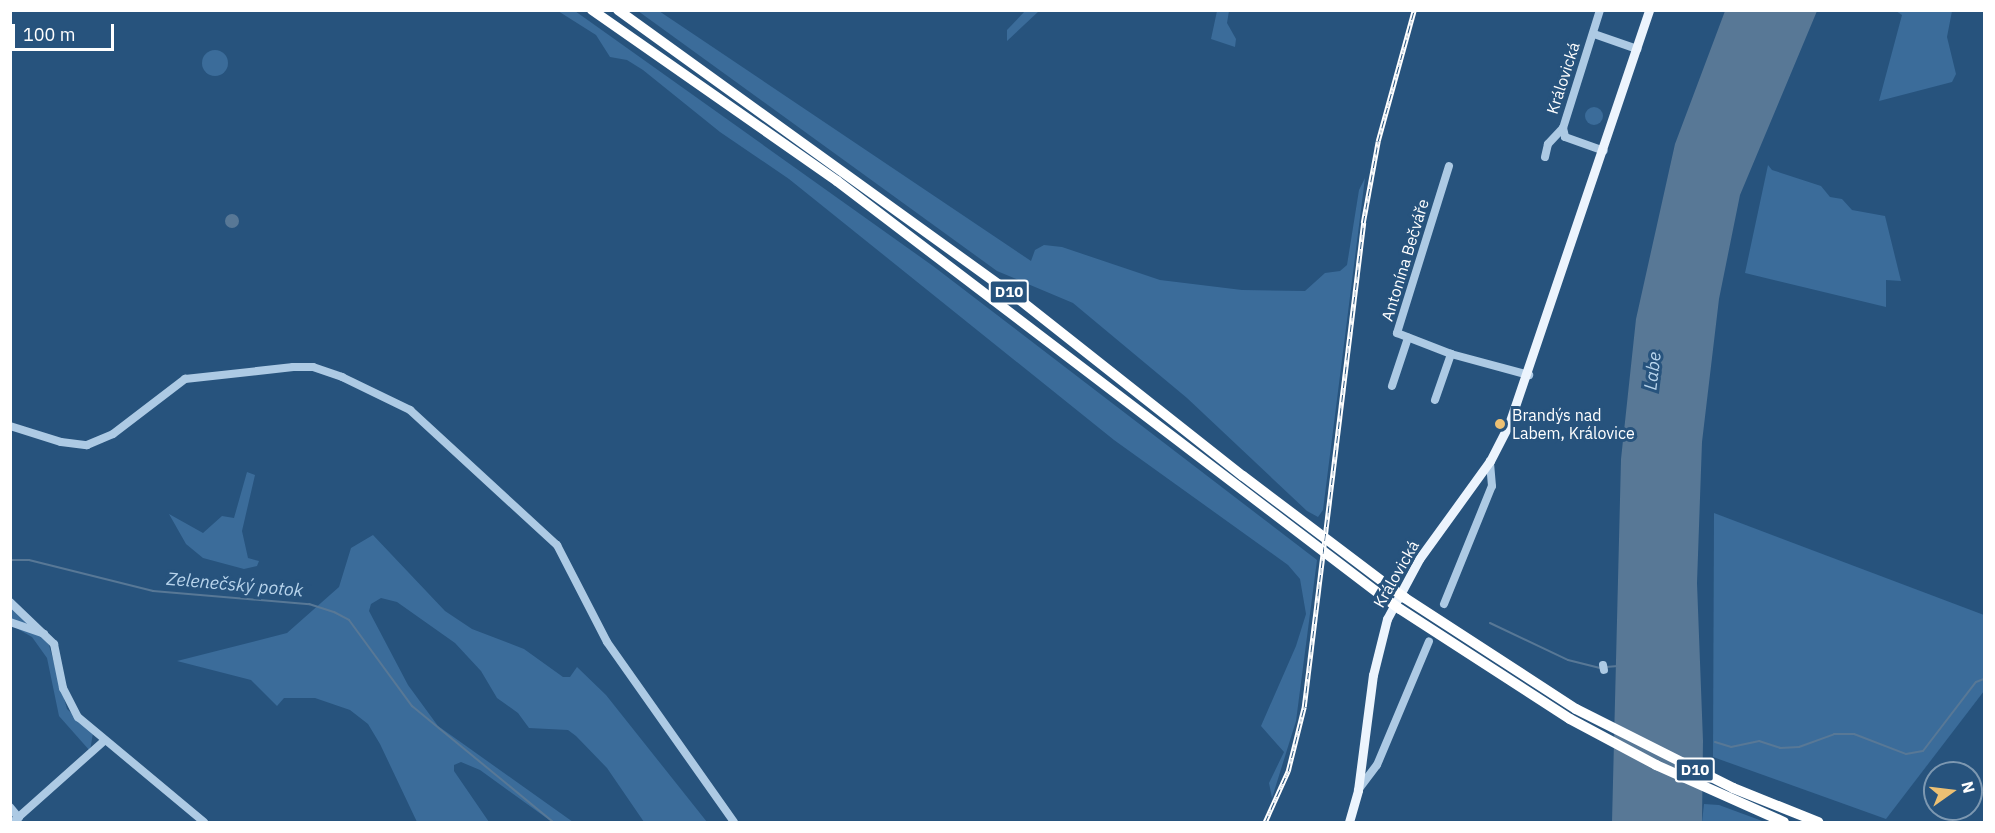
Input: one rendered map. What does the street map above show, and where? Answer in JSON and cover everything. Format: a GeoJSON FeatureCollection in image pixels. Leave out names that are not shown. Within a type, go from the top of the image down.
{"type":"FeatureCollection","features":[{"type":"Feature","properties":{"kind":"highway","name":"D10"},"geometry":{"type":"LineString","coordinates":[[592,10],[837,181],[1400,609],[1570,719],[1656,765],[1784,822]]}},
{"type":"Feature","properties":{"kind":"highway","name":"D10"},"geometry":{"type":"LineString","coordinates":[[618,10],[1011,292],[1243,476],[1405,598],[1576,709],[1733,788],[1818,822]]}},
{"type":"Feature","properties":{"kind":"main road","name":"Královická"},"geometry":{"type":"LineString","coordinates":[[1349,822],[1358,790],[1372,675],[1387,619],[1419,559],[1490,461],[1529,375],[1649,10]]}},
{"type":"Feature","properties":{"kind":"street"},"geometry":{"type":"LineString","coordinates":[[1594,33],[1600,10]]}},
{"type":"Feature","properties":{"kind":"street","name":"Královická"},"geometry":{"type":"LineString","coordinates":[[1604,151],[1565,137],[1563,128],[1594,33],[1637,49]]}},
{"type":"Feature","properties":{"kind":"street"},"geometry":{"type":"LineString","coordinates":[[1545,157],[1548,144],[1563,128]]}},
{"type":"Feature","properties":{"kind":"street","name":"Antonína Bečváře"},"geometry":{"type":"LineString","coordinates":[[1449,166],[1397,333],[1451,354],[1529,375]]}},
{"type":"Feature","properties":{"kind":"street"},"geometry":{"type":"LineString","coordinates":[[1392,386],[1408,338]]}},
{"type":"Feature","properties":{"kind":"street"},"geometry":{"type":"LineString","coordinates":[[1435,399],[1451,354]]}},
{"type":"Feature","properties":{"kind":"street"},"geometry":{"type":"LineString","coordinates":[[10,426],[61,442],[87,445],[112,434],[185,379],[293,367],[313,367],[342,377],[410,410],[557,545],[607,642],[734,822]]}},
{"type":"Feature","properties":{"kind":"street","name":"Královická"},"geometry":{"type":"LineString","coordinates":[[1444,604],[1492,486],[1490,461]]}},
{"type":"Feature","properties":{"kind":"street"},"geometry":{"type":"LineString","coordinates":[[10,602],[54,644],[63,688],[78,717],[204,822]]}},
{"type":"Feature","properties":{"kind":"street"},"geometry":{"type":"LineString","coordinates":[[10,622],[45,634]]}},
{"type":"Feature","properties":{"kind":"street","name":"Královická"},"geometry":{"type":"LineString","coordinates":[[1358,790],[1377,765],[1429,641]]}},
{"type":"Feature","properties":{"kind":"street"},"geometry":{"type":"LineString","coordinates":[[10,807],[16,820],[105,741]]}},
{"type":"Feature","properties":{"kind":"shaded area"},"geometry":{"type":"Polygon","coordinates":[[[558,11],[575,11],[933,266],[1317,560],[1296,721],[1272,798],[1269,783],[1284,752],[1261,726],[1296,646],[1306,614],[1300,579],[1288,565],[1114,440],[789,179],[720,132],[643,70],[627,60],[610,57],[596,35],[558,11]]]}},
{"type":"Feature","properties":{"kind":"shaded area"},"geometry":{"type":"Polygon","coordinates":[[[638,11],[659,11],[1031,261],[1035,250],[1044,245],[1062,247],[1160,280],[1242,290],[1305,291],[1325,273],[1340,271],[1347,265],[1359,190],[1365,178],[1323,510],[1318,517],[1307,511],[1187,398],[1073,303],[997,271],[638,11]]]}},
{"type":"Feature","properties":{"kind":"shaded area"},"geometry":{"type":"Polygon","coordinates":[[[1025,11],[1039,11],[1007,41],[1007,30],[1025,11]]]}},
{"type":"Feature","properties":{"kind":"shaded area"},"geometry":{"type":"Polygon","coordinates":[[[1217,11],[1229,11],[1227,23],[1236,39],[1235,47],[1211,39],[1217,11]]]}},
{"type":"Feature","properties":{"kind":"shaded area"},"geometry":{"type":"Polygon","coordinates":[[[1896,11],[1952,11],[1947,37],[1956,74],[1952,82],[1879,101],[1902,15],[1896,11]]]}},
{"type":"Feature","properties":{"kind":"shaded area"},"geometry":{"type":"Polygon","coordinates":[[[215,50],[224,54],[228,63],[224,72],[215,76],[206,72],[202,63],[206,54],[215,50]]]}},
{"type":"Feature","properties":{"kind":"shaded area"},"geometry":{"type":"Polygon","coordinates":[[[1590,107],[1598,107],[1603,112],[1601,123],[1590,125],[1585,120],[1585,112],[1590,107]]]}},
{"type":"Feature","properties":{"kind":"shaded area"},"geometry":{"type":"Polygon","coordinates":[[[1768,165],[1772,170],[1821,186],[1830,197],[1842,199],[1852,210],[1885,216],[1901,281],[1886,280],[1886,307],[1745,273],[1768,165]]]}},
{"type":"Feature","properties":{"kind":"shaded area"},"geometry":{"type":"Polygon","coordinates":[[[247,472],[255,475],[242,531],[248,558],[259,561],[257,566],[244,569],[203,558],[186,544],[169,514],[203,533],[222,516],[234,518],[247,472]]]}},
{"type":"Feature","properties":{"kind":"shaded area"},"geometry":{"type":"Polygon","coordinates":[[[1714,513],[1984,615],[1984,691],[1930,761],[1923,761],[1923,771],[1886,819],[1713,757],[1714,513]]]}},
{"type":"Feature","properties":{"kind":"shaded area"},"geometry":{"type":"Polygon","coordinates":[[[373,535],[445,611],[472,629],[524,649],[563,677],[570,677],[577,667],[606,695],[707,822],[644,822],[607,768],[576,736],[568,730],[529,728],[518,713],[497,698],[481,671],[455,643],[397,602],[381,598],[371,604],[369,611],[408,685],[438,726],[573,822],[552,822],[480,770],[461,762],[454,765],[454,771],[489,822],[417,822],[380,744],[368,724],[350,710],[315,698],[284,698],[277,706],[251,680],[177,661],[287,633],[339,587],[351,548],[373,535]]]}},
{"type":"Feature","properties":{"kind":"shaded area"},"geometry":{"type":"Polygon","coordinates":[[[10,606],[36,626],[49,645],[67,709],[93,733],[90,751],[59,716],[47,658],[32,637],[11,625],[10,606]]]}},
{"type":"Feature","properties":{"kind":"shaded area"},"geometry":{"type":"Polygon","coordinates":[[[1704,804],[1719,805],[1765,822],[1702,822],[1704,804]]]}},
{"type":"Feature","properties":{"kind":"water","name":"Labe"},"geometry":{"type":"Polygon","coordinates":[[[1725,11],[1817,11],[1740,195],[1719,299],[1702,442],[1697,583],[1703,741],[1702,822],[1612,822],[1621,459],[1636,319],[1675,144],[1725,11]]]}},
{"type":"Feature","properties":{"kind":"water"},"geometry":{"type":"Polygon","coordinates":[[[232,214],[237,216],[239,221],[237,226],[232,228],[227,226],[225,221],[227,216],[232,214]]]}},
{"type":"Feature","properties":{"kind":"waterway","name":"Zelenečský potok"},"geometry":{"type":"LineString","coordinates":[[10,560],[29,560],[153,591],[309,604],[334,612],[349,620],[412,706],[553,822]]}},
{"type":"Feature","properties":{"kind":"waterway"},"geometry":{"type":"LineString","coordinates":[[1490,623],[1568,660],[1600,668]]}},
{"type":"Feature","properties":{"kind":"waterway"},"geometry":{"type":"LineString","coordinates":[[1606,667],[1618,666]]}},
{"type":"Feature","properties":{"kind":"waterway"},"geometry":{"type":"LineString","coordinates":[[1715,742],[1731,747],[1759,741],[1780,748],[1799,747],[1834,734],[1854,734],[1906,754],[1923,751],[1976,682],[1984,679]]}},
{"type":"Feature","properties":{"kind":"railway"},"geometry":{"type":"LineString","coordinates":[[1265,822],[1288,771],[1304,707],[1363,223],[1378,141],[1414,10]]}},
{"type":"Feature","properties":{"kind":"place","name":"Brandýs nad Labem, Královice"},"geometry":{"type":"Point","coordinates":[1500,424]}}]}
